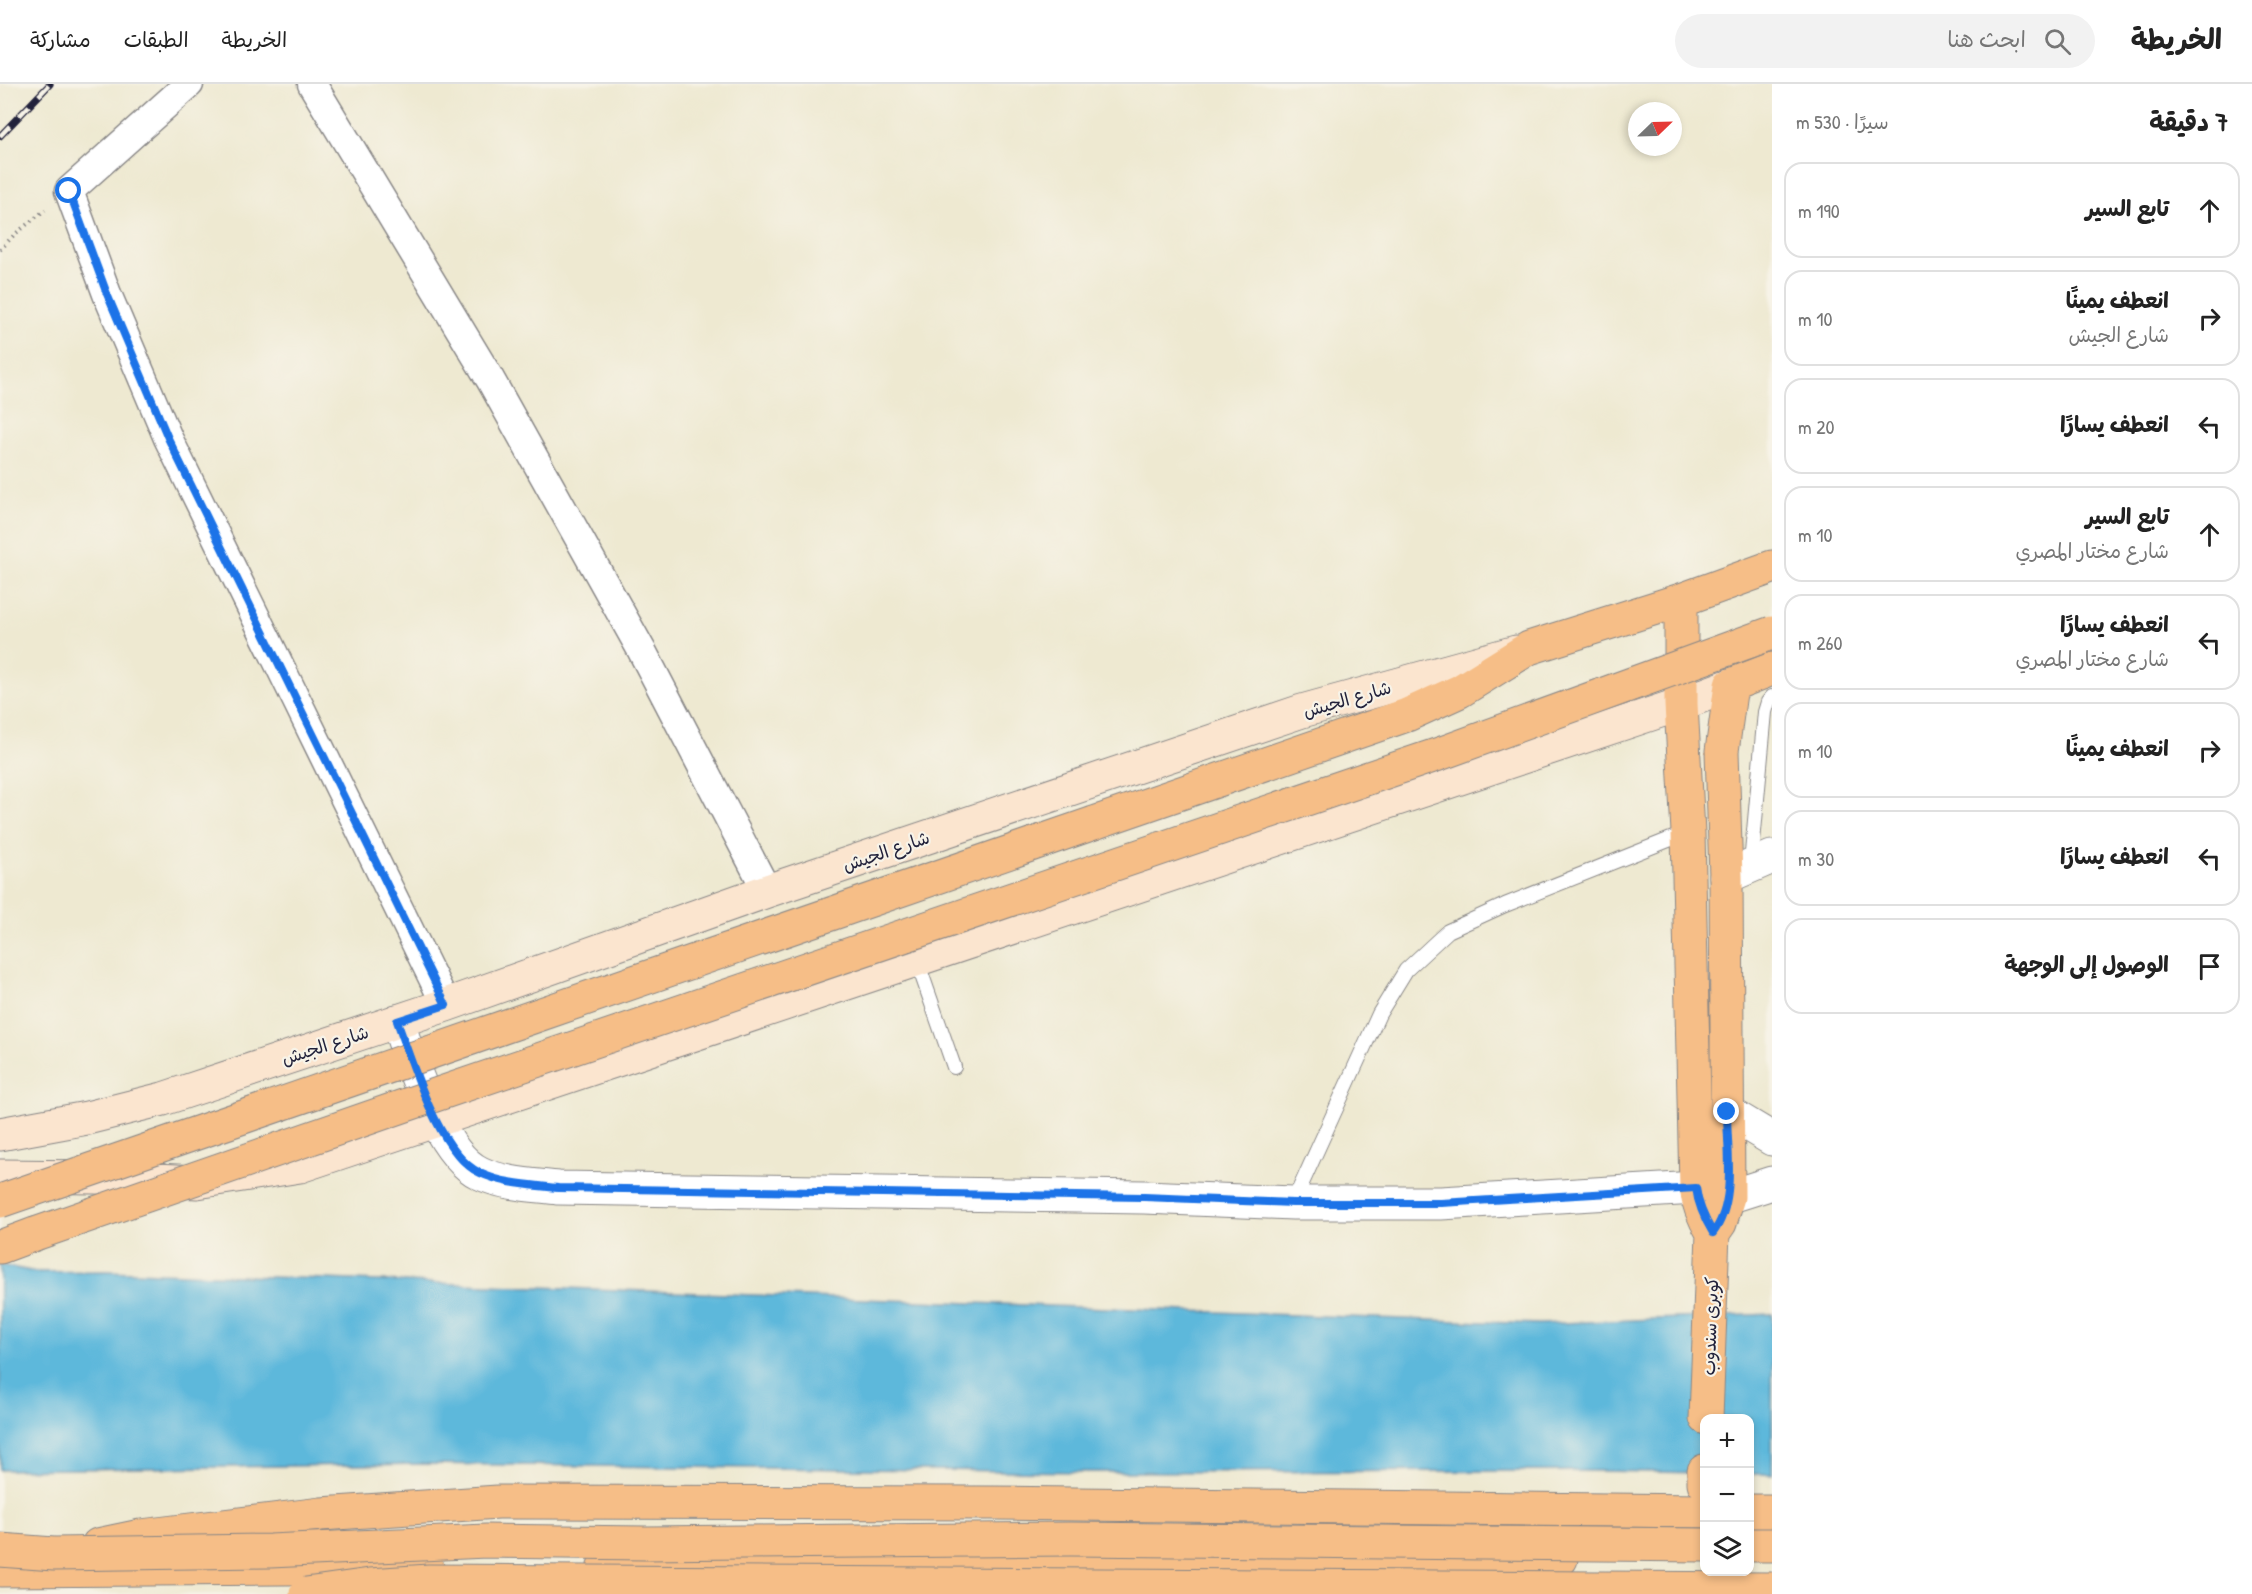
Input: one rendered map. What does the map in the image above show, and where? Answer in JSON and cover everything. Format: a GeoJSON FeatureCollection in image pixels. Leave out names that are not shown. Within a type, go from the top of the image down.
{"type":"FeatureCollection","features":[{"type":"Feature","properties":{"kind":"main road","name":"شارع الجيش"},"geometry":{"type":"LineString","coordinates":[[0,1134],[87,1118],[163,1099],[446,1005],[767,891],[1302,711],[1529,648],[1681,600],[1772,567]]}},
{"type":"Feature","properties":{"kind":"main road"},"geometry":{"type":"LineString","coordinates":[[1681,600],[1681,704],[1688,825],[1696,1188],[1703,1218],[1713,1233],[1720,1223],[1728,1197],[1727,1112],[1750,867],[1723,814],[1722,751],[1731,685]]}},
{"type":"Feature","properties":{"kind":"main road"},"geometry":{"type":"LineString","coordinates":[[0,1247],[406,1105],[1442,753],[1772,633]]}},
{"type":"Feature","properties":{"kind":"main road"},"geometry":{"type":"LineString","coordinates":[[0,1201],[1407,715],[1460,691],[1529,648]]}},
{"type":"Feature","properties":{"kind":"main road"},"geometry":{"type":"LineString","coordinates":[[0,1176],[95,1177],[197,1182],[300,1166],[1681,704],[1772,669]]}},
{"type":"Feature","properties":{"kind":"main road"},"geometry":{"type":"LineString","coordinates":[[1688,825],[1723,814]]}},
{"type":"Feature","properties":{"kind":"main road","name":"كوبرى سندوب"},"geometry":{"type":"LineString","coordinates":[[1707,1414],[1713,1233]]}},
{"type":"Feature","properties":{"kind":"main road"},"geometry":{"type":"LineString","coordinates":[[54,1554],[141,1536],[321,1514],[498,1502],[992,1503],[1700,1512]]}},
{"type":"Feature","properties":{"kind":"main road"},"geometry":{"type":"LineString","coordinates":[[1754,1511],[1772,1511]]}},
{"type":"Feature","properties":{"kind":"main road"},"geometry":{"type":"LineString","coordinates":[[0,1570],[1652,1559],[1668,1554],[1680,1545],[1690,1535],[1700,1519]]}},
{"type":"Feature","properties":{"kind":"main road"},"geometry":{"type":"LineString","coordinates":[[0,1550],[54,1554],[270,1551],[486,1541],[645,1543],[1071,1539],[1700,1545]]}},
{"type":"Feature","properties":{"kind":"main road"},"geometry":{"type":"LineString","coordinates":[[1754,1545],[1772,1545]]}},
{"type":"Feature","properties":{"kind":"main road"},"geometry":{"type":"LineString","coordinates":[[1715,1576],[1719,1594]]}},
{"type":"Feature","properties":{"kind":"main road"},"geometry":{"type":"LineString","coordinates":[[306,1594],[370,1585],[429,1581],[1772,1589]]}},
{"type":"Feature","properties":{"kind":"street"},"geometry":{"type":"LineString","coordinates":[[189,84],[69,191],[107,294],[168,438],[446,1005]]}},
{"type":"Feature","properties":{"kind":"street"},"geometry":{"type":"LineString","coordinates":[[312,84],[501,399],[642,651],[767,891]]}},
{"type":"Feature","properties":{"kind":"street"},"geometry":{"type":"LineString","coordinates":[[397,1021],[436,1122],[461,1160],[481,1174],[558,1188],[1144,1197],[1293,1203],[1441,1203],[1696,1188]]}},
{"type":"Feature","properties":{"kind":"street"},"geometry":{"type":"LineString","coordinates":[[1727,1112],[1772,1139]]}},
{"type":"Feature","properties":{"kind":"street"},"geometry":{"type":"LineString","coordinates":[[1728,1197],[1772,1183]]}},
{"type":"Feature","properties":{"kind":"lane"},"geometry":{"type":"LineString","coordinates":[[1750,867],[1765,712],[1772,697]]}},
{"type":"Feature","properties":{"kind":"lane"},"geometry":{"type":"LineString","coordinates":[[1293,1203],[1379,1014],[1406,970],[1448,931],[1688,825]]}},
{"type":"Feature","properties":{"kind":"lane"},"geometry":{"type":"LineString","coordinates":[[917,961],[954,1067]]}},
{"type":"Feature","properties":{"kind":"path"},"geometry":{"type":"LineString","coordinates":[[0,250],[14,235],[69,191]]}},
{"type":"Feature","properties":{"kind":"water"},"geometry":{"type":"Polygon","coordinates":[[[0,1265],[36,1272],[106,1271],[1539,1324],[1772,1314],[1772,1474],[1754,1474],[1754,1414],[1700,1414],[1700,1473],[1091,1472],[423,1464],[0,1470],[0,1265]]]}},
{"type":"Feature","properties":{"kind":"railway"},"geometry":{"type":"LineString","coordinates":[[0,136],[50,84]]}},
{"type":"Feature","properties":{"kind":"route"},"geometry":{"type":"LineString","coordinates":[[69,191],[107,294],[168,438],[446,1005],[397,1021],[436,1122],[461,1160],[481,1174],[558,1188],[1144,1197],[1293,1203],[1441,1203],[1696,1188],[1703,1218],[1713,1233],[1720,1223],[1728,1197],[1727,1112]]}}]}
